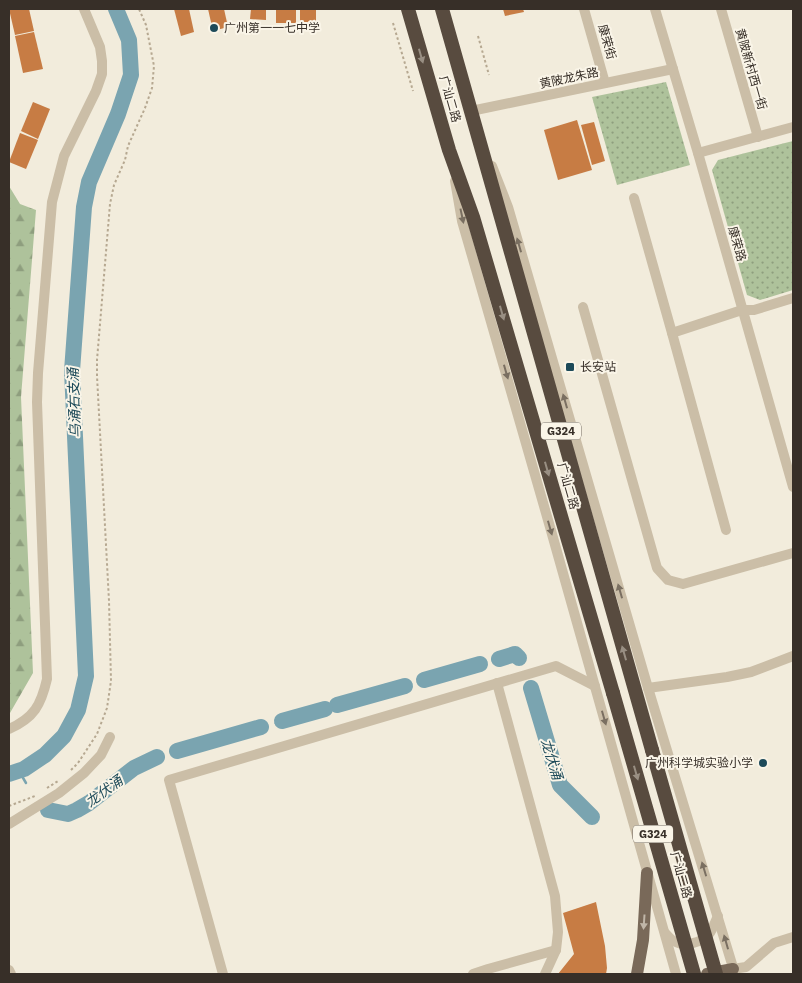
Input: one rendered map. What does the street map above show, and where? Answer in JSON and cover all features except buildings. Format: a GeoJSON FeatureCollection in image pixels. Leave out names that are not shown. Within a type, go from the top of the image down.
{"type":"FeatureCollection","features":[{"type":"Feature","properties":{"kind":"highway","name":"广汕二路"},"geometry":{"type":"LineString","coordinates":[[408,9],[449,150],[473,217],[694,974]]}},
{"type":"Feature","properties":{"kind":"highway","name":"广汕二路"},"geometry":{"type":"LineString","coordinates":[[442,9],[716,974]]}},
{"type":"Feature","properties":{"kind":"main road"},"geometry":{"type":"LineString","coordinates":[[637,974],[643,940],[647,873]]}},
{"type":"Feature","properties":{"kind":"main road"},"geometry":{"type":"LineString","coordinates":[[707,974],[734,972]]}},
{"type":"Feature","properties":{"kind":"street"},"geometry":{"type":"LineString","coordinates":[[9,729],[21,724],[34,712],[43,696],[47,679],[37,402],[38,374],[52,202],[64,156],[96,91],[102,74],[100,47],[84,9]]}},
{"type":"Feature","properties":{"kind":"street","name":"康荣街"},"geometry":{"type":"LineString","coordinates":[[584,9],[605,83]]}},
{"type":"Feature","properties":{"kind":"street","name":"康荣路"},"geometry":{"type":"LineString","coordinates":[[655,9],[793,487]]}},
{"type":"Feature","properties":{"kind":"street","name":"黄陂新村西一街"},"geometry":{"type":"LineString","coordinates":[[721,9],[758,136]]}},
{"type":"Feature","properties":{"kind":"street","name":"黄陂龙朱路"},"geometry":{"type":"LineString","coordinates":[[471,111],[673,69]]}},
{"type":"Feature","properties":{"kind":"street"},"geometry":{"type":"LineString","coordinates":[[471,111],[508,207],[648,688],[734,972],[746,967],[774,943],[793,937]]}},
{"type":"Feature","properties":{"kind":"street"},"geometry":{"type":"LineString","coordinates":[[698,153],[793,127]]}},
{"type":"Feature","properties":{"kind":"street"},"geometry":{"type":"LineString","coordinates":[[449,150],[462,221],[676,974]]}},
{"type":"Feature","properties":{"kind":"street"},"geometry":{"type":"LineString","coordinates":[[634,198],[726,530]]}},
{"type":"Feature","properties":{"kind":"street"},"geometry":{"type":"LineString","coordinates":[[672,333],[742,310],[754,310],[793,298]]}},
{"type":"Feature","properties":{"kind":"street"},"geometry":{"type":"LineString","coordinates":[[583,307],[657,568],[668,580],[683,584],[793,553]]}},
{"type":"Feature","properties":{"kind":"street"},"geometry":{"type":"LineString","coordinates":[[648,688],[751,672],[793,656]]}},
{"type":"Feature","properties":{"kind":"street"},"geometry":{"type":"LineString","coordinates":[[223,974],[169,780],[556,666],[594,686]]}},
{"type":"Feature","properties":{"kind":"street"},"geometry":{"type":"LineString","coordinates":[[497,683],[555,896],[558,932],[556,950],[545,974]]}},
{"type":"Feature","properties":{"kind":"street"},"geometry":{"type":"LineString","coordinates":[[9,824],[59,793],[84,773],[101,755],[110,737]]}},
{"type":"Feature","properties":{"kind":"street"},"geometry":{"type":"LineString","coordinates":[[664,932],[675,942],[690,944],[697,942],[703,940],[709,934],[718,916]]}},
{"type":"Feature","properties":{"kind":"street"},"geometry":{"type":"LineString","coordinates":[[473,974],[556,950]]}},
{"type":"Feature","properties":{"kind":"street"},"geometry":{"type":"LineString","coordinates":[[9,970],[11,974]]}},
{"type":"Feature","properties":{"kind":"path"},"geometry":{"type":"LineString","coordinates":[[68,773],[78,763],[97,734],[107,708],[111,681],[97,360],[110,204],[114,186],[126,160],[128,146],[152,88],[154,66],[146,25],[139,9]]}},
{"type":"Feature","properties":{"kind":"path"},"geometry":{"type":"LineString","coordinates":[[393,23],[413,91]]}},
{"type":"Feature","properties":{"kind":"path"},"geometry":{"type":"LineString","coordinates":[[478,36],[489,75]]}},
{"type":"Feature","properties":{"kind":"path"},"geometry":{"type":"LineString","coordinates":[[46,789],[61,778]]}},
{"type":"Feature","properties":{"kind":"path"},"geometry":{"type":"LineString","coordinates":[[9,806],[38,794]]}},
{"type":"Feature","properties":{"kind":"green space"},"geometry":{"type":"Polygon","coordinates":[[[666,82],[690,165],[617,185],[592,97],[666,82]]]}},
{"type":"Feature","properties":{"kind":"green space"},"geometry":{"type":"Polygon","coordinates":[[[793,141],[793,290],[760,300],[747,295],[712,170],[718,160],[793,141]]]}},
{"type":"Feature","properties":{"kind":"green space"},"geometry":{"type":"Polygon","coordinates":[[[9,186],[20,204],[36,210],[21,397],[33,673],[10,713],[9,713],[9,186]]]}},
{"type":"Feature","properties":{"kind":"waterway","name":"乌涌右支涌"},"geometry":{"type":"LineString","coordinates":[[9,774],[24,769],[45,755],[64,736],[78,710],[86,676],[72,371],[84,207],[89,182],[118,114],[131,75],[129,40],[116,9]]}},
{"type":"Feature","properties":{"kind":"waterway","name":"龙伏涌"},"geometry":{"type":"LineString","coordinates":[[499,659],[515,654],[519,658]]}},
{"type":"Feature","properties":{"kind":"waterway","name":"龙伏涌"},"geometry":{"type":"LineString","coordinates":[[424,680],[480,664]]}},
{"type":"Feature","properties":{"kind":"waterway","name":"龙伏涌"},"geometry":{"type":"LineString","coordinates":[[337,705],[405,686]]}},
{"type":"Feature","properties":{"kind":"waterway","name":"龙伏涌"},"geometry":{"type":"LineString","coordinates":[[531,688],[560,785],[592,817]]}},
{"type":"Feature","properties":{"kind":"waterway","name":"龙伏涌"},"geometry":{"type":"LineString","coordinates":[[282,721],[325,709]]}},
{"type":"Feature","properties":{"kind":"waterway","name":"龙伏涌"},"geometry":{"type":"LineString","coordinates":[[177,751],[261,727]]}},
{"type":"Feature","properties":{"kind":"waterway","name":"龙伏涌"},"geometry":{"type":"LineString","coordinates":[[48,810],[68,814],[77,810],[134,768],[157,757]]}},
{"type":"Feature","properties":{"kind":"waterway"},"geometry":{"type":"LineString","coordinates":[[19,771],[26,783]]}},
{"type":"Feature","properties":{"kind":"place","name":"广州第一一七中学"},"geometry":{"type":"Point","coordinates":[214,28]}},
{"type":"Feature","properties":{"kind":"place","name":"长安站"},"geometry":{"type":"Point","coordinates":[570,367]}},
{"type":"Feature","properties":{"kind":"place","name":"广州科学城实验小学"},"geometry":{"type":"Point","coordinates":[763,763]}}]}
